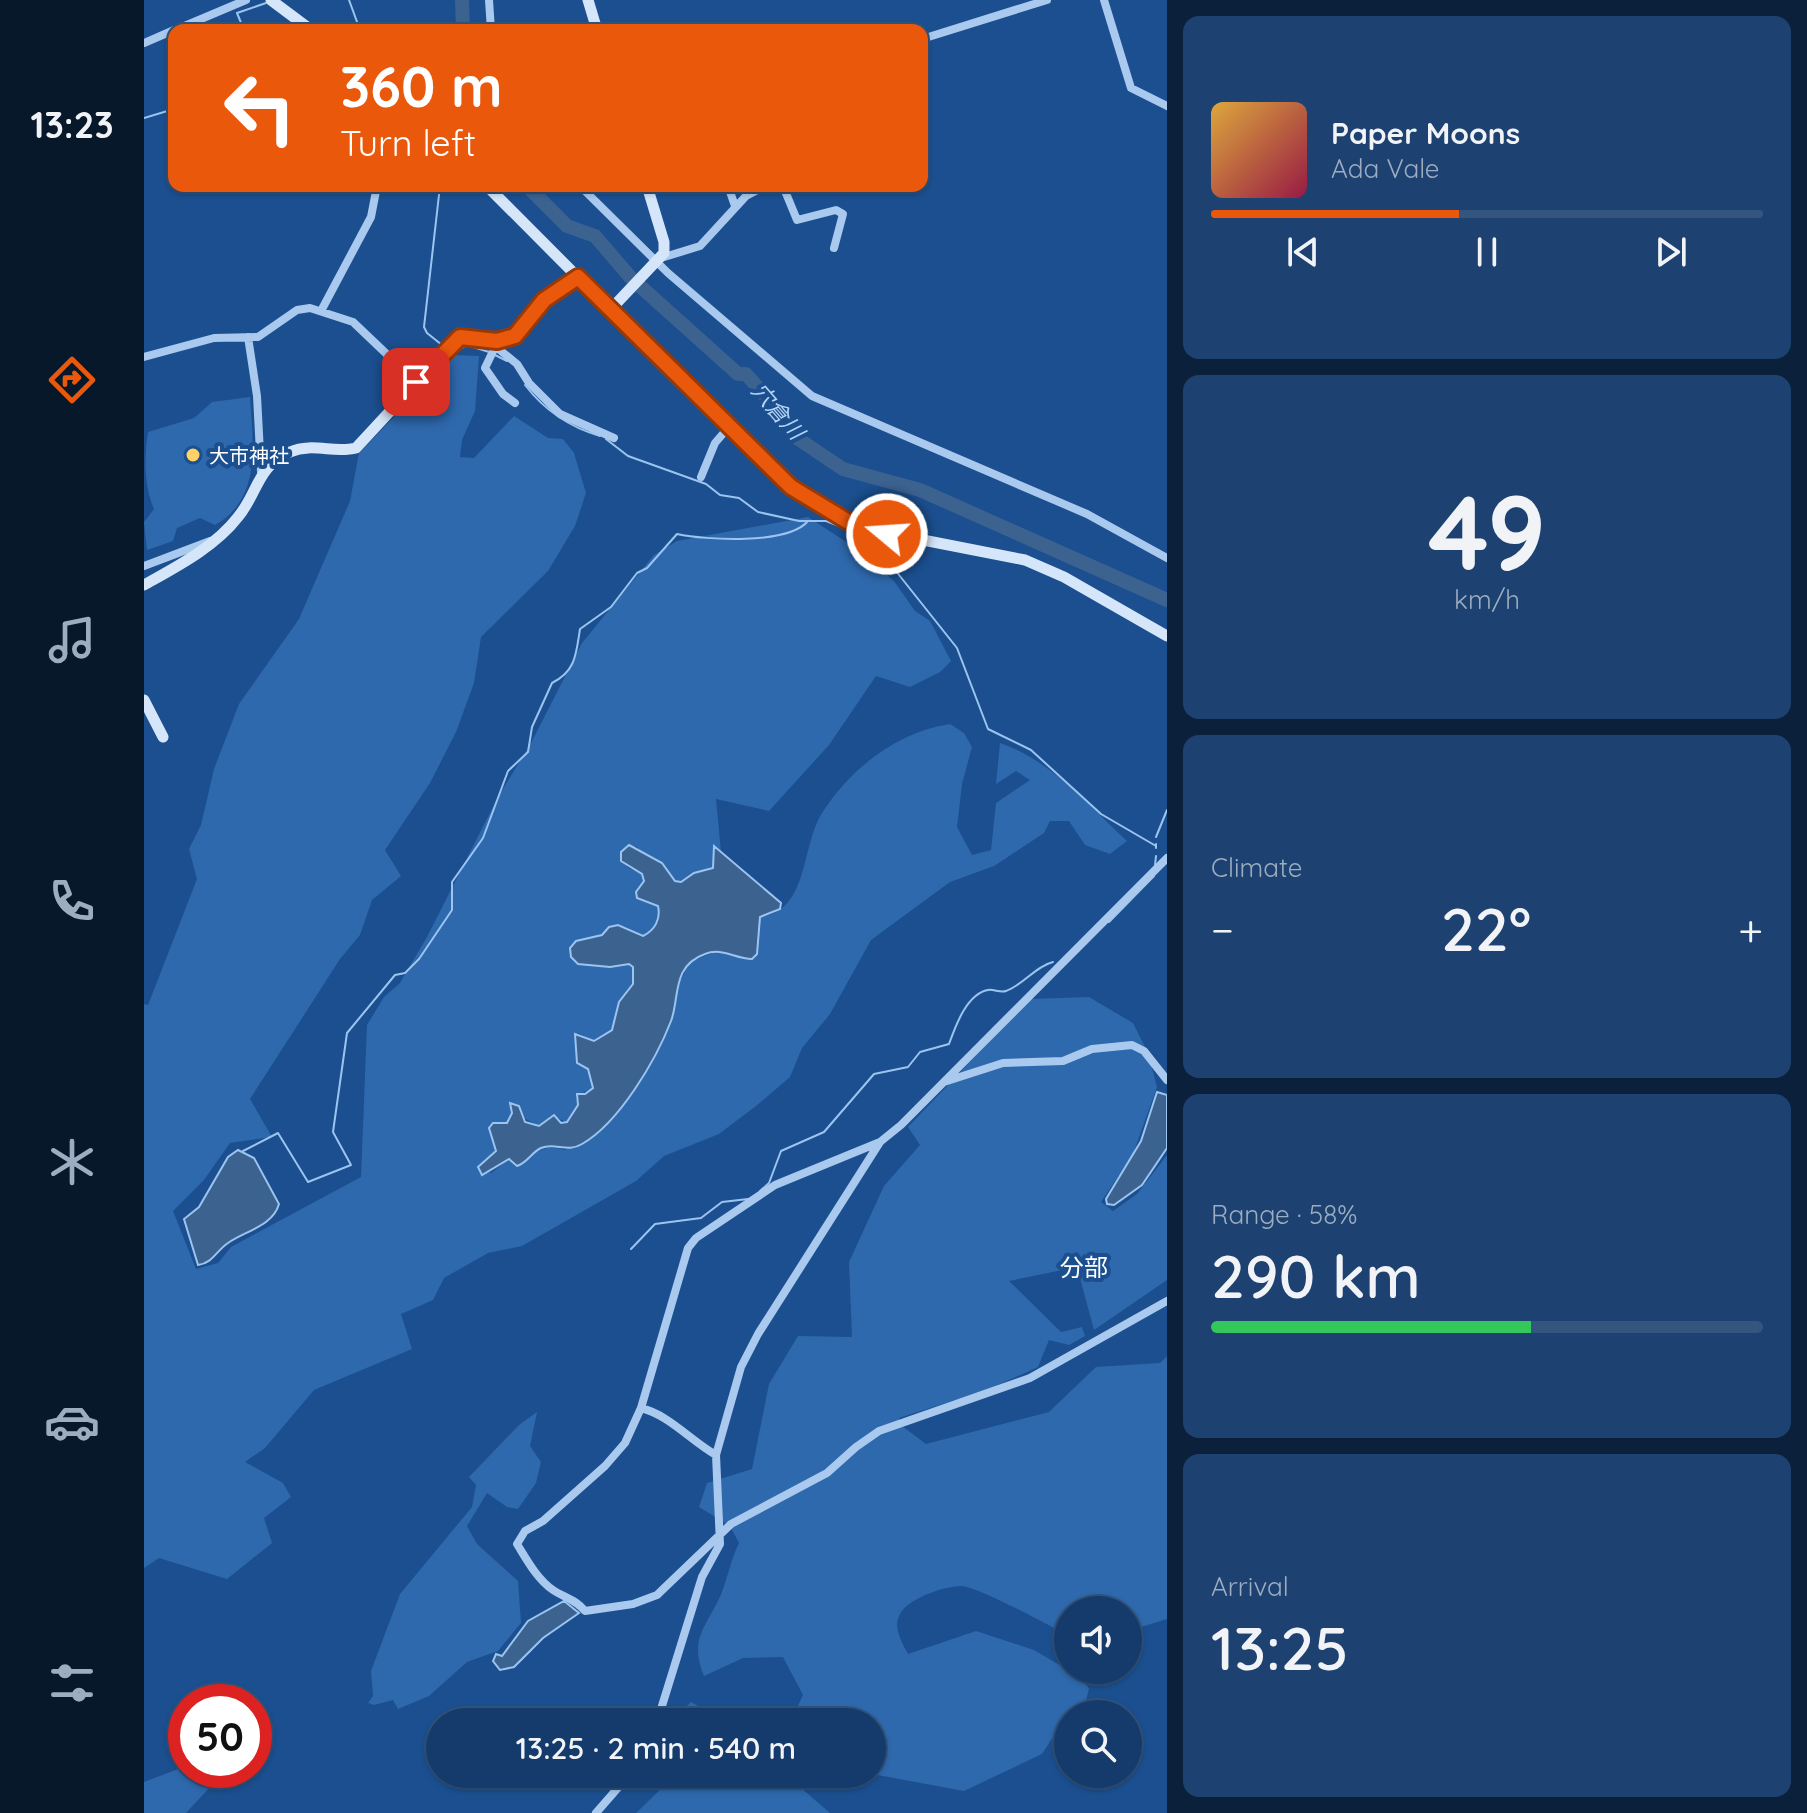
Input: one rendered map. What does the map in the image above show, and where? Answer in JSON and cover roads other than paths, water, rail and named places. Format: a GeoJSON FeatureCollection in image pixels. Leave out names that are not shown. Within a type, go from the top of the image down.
{"type":"FeatureCollection","features":[{"type":"Feature","properties":{"kind":"main road"},"geometry":{"type":"LineString","coordinates":[[588,0],[595,24]]}},
{"type":"Feature","properties":{"kind":"main road"},"geometry":{"type":"LineString","coordinates":[[274,2],[303,24]]}},
{"type":"Feature","properties":{"kind":"main road"},"geometry":{"type":"LineString","coordinates":[[493,192],[578,277],[613,306],[728,428],[791,487],[847,521],[887,534],[999,552],[1025,560],[1064,577],[1167,636]]}},
{"type":"Feature","properties":{"kind":"main road"},"geometry":{"type":"LineString","coordinates":[[613,306],[658,261],[664,242],[649,192]]}},
{"type":"Feature","properties":{"kind":"main road"},"geometry":{"type":"LineString","coordinates":[[144,585],[213,540],[240,516],[261,472],[297,449],[356,448],[460,337],[495,349],[515,336],[544,300],[578,277]]}},
{"type":"Feature","properties":{"kind":"main road"},"geometry":{"type":"LineString","coordinates":[[144,700],[163,737]]}},
{"type":"Feature","properties":{"kind":"street"},"geometry":{"type":"LineString","coordinates":[[188,24],[246,0]]}},
{"type":"Feature","properties":{"kind":"street"},"geometry":{"type":"LineString","coordinates":[[489,0],[491,24]]}},
{"type":"Feature","properties":{"kind":"street"},"geometry":{"type":"LineString","coordinates":[[928,37],[1047,0]]}},
{"type":"Feature","properties":{"kind":"street"},"geometry":{"type":"LineString","coordinates":[[1104,0],[1131,88],[1167,106]]}},
{"type":"Feature","properties":{"kind":"street"},"geometry":{"type":"LineString","coordinates":[[144,43],[168,33]]}},
{"type":"Feature","properties":{"kind":"street"},"geometry":{"type":"LineString","coordinates":[[321,311],[371,217],[376,192]]}},
{"type":"Feature","properties":{"kind":"street"},"geometry":{"type":"LineString","coordinates":[[586,192],[658,261],[812,396],[1096,518],[1167,558]]}},
{"type":"Feature","properties":{"kind":"street"},"geometry":{"type":"LineString","coordinates":[[730,192],[735,206]]}},
{"type":"Feature","properties":{"kind":"street"},"geometry":{"type":"LineString","coordinates":[[658,261],[700,246],[735,206],[754,192]]}},
{"type":"Feature","properties":{"kind":"street"},"geometry":{"type":"LineString","coordinates":[[785,192],[797,220],[836,210],[843,214],[834,248]]}},
{"type":"Feature","properties":{"kind":"street"},"geometry":{"type":"LineString","coordinates":[[144,357],[205,340],[258,337],[297,310],[321,311],[353,322],[416,382]]}},
{"type":"Feature","properties":{"kind":"street"},"geometry":{"type":"LineString","coordinates":[[248,337],[257,396],[261,472]]}},
{"type":"Feature","properties":{"kind":"street"},"geometry":{"type":"LineString","coordinates":[[515,403],[503,394],[485,368],[495,349],[517,364],[529,383],[560,414],[614,438]]}},
{"type":"Feature","properties":{"kind":"street"},"geometry":{"type":"LineString","coordinates":[[701,477],[715,443],[728,428]]}},
{"type":"Feature","properties":{"kind":"street"},"geometry":{"type":"LineString","coordinates":[[144,566],[213,540]]}},
{"type":"Feature","properties":{"kind":"street"},"geometry":{"type":"LineString","coordinates":[[1167,858],[939,1083],[901,1125],[880,1142],[775,1185],[696,1238],[688,1248],[641,1408],[625,1443],[605,1466],[543,1521],[525,1531],[517,1544],[539,1578],[556,1593],[568,1595],[585,1611],[633,1604],[657,1595],[720,1532],[742,1517],[827,1473],[879,1431],[1030,1378],[1167,1301]]}},
{"type":"Feature","properties":{"kind":"street"},"geometry":{"type":"LineString","coordinates":[[939,1083],[1003,1063],[1063,1061],[1092,1049],[1132,1045],[1144,1051],[1167,1080]]}},
{"type":"Feature","properties":{"kind":"street"},"geometry":{"type":"LineString","coordinates":[[661,1708],[694,1598],[717,1550],[720,1532],[716,1455],[741,1367],[758,1334],[880,1142]]}},
{"type":"Feature","properties":{"kind":"street"},"geometry":{"type":"LineString","coordinates":[[641,1408],[661,1413],[678,1431],[716,1455]]}},
{"type":"Feature","properties":{"kind":"street"},"geometry":{"type":"LineString","coordinates":[[596,1813],[618,1788]]}},
{"type":"Feature","properties":{"kind":"waterway"},"geometry":{"type":"LineString","coordinates":[[349,0],[358,24]]}},
{"type":"Feature","properties":{"kind":"waterway","name":"穴倉川"},"geometry":{"type":"LineString","coordinates":[[462,0],[463,24]]}},
{"type":"Feature","properties":{"kind":"waterway"},"geometry":{"type":"LineString","coordinates":[[242,24],[237,13],[266,3]]}},
{"type":"Feature","properties":{"kind":"waterway"},"geometry":{"type":"LineString","coordinates":[[144,118],[168,111]]}},
{"type":"Feature","properties":{"kind":"waterway"},"geometry":{"type":"LineString","coordinates":[[439,192],[424,327],[442,345]]}},
{"type":"Feature","properties":{"kind":"waterway","name":"穴倉川"},"geometry":{"type":"LineString","coordinates":[[533,192],[567,226],[595,236],[631,278],[738,374],[746,374],[789,423],[797,438],[843,469],[920,490],[1167,600]]}},
{"type":"Feature","properties":{"kind":"waterway"},"geometry":{"type":"LineString","coordinates":[[452,353],[467,345],[489,352]]}},
{"type":"Feature","properties":{"kind":"waterway"},"geometry":{"type":"LineString","coordinates":[[495,355],[507,361]]}},
{"type":"Feature","properties":{"kind":"waterway"},"geometry":{"type":"LineString","coordinates":[[525,385],[558,417],[600,436]]}},
{"type":"Feature","properties":{"kind":"waterway"},"geometry":{"type":"LineString","coordinates":[[606,439],[628,456],[706,484],[720,495],[739,498],[758,512],[799,521],[826,521],[863,535],[880,551],[957,648],[988,729],[1031,750],[1101,814],[1156,846]]}},
{"type":"Feature","properties":{"kind":"waterway"},"geometry":{"type":"LineString","coordinates":[[243,1151],[278,1133],[308,1182],[351,1165],[333,1132],[347,1033],[395,975],[405,973],[419,959],[452,910],[452,882],[483,838],[508,771],[528,752],[532,727],[552,683],[566,673],[574,661],[580,629],[611,607],[637,573],[647,568],[677,534],[746,539],[783,534],[798,529],[808,521]]}},
{"type":"Feature","properties":{"kind":"waterway"},"geometry":{"type":"LineString","coordinates":[[1156,837],[1167,810]]}},
{"type":"Feature","properties":{"kind":"waterway"},"geometry":{"type":"LineString","coordinates":[[1155,865],[1156,856]]}},
{"type":"Feature","properties":{"kind":"waterway"},"geometry":{"type":"LineString","coordinates":[[1109,922],[1154,876]]}},
{"type":"Feature","properties":{"kind":"waterway"},"geometry":{"type":"LineString","coordinates":[[760,1191],[769,1183],[781,1151],[824,1132],[874,1074],[908,1067],[920,1052],[949,1044],[962,1012],[973,998],[988,990],[1006,991],[1053,962]]}},
{"type":"Feature","properties":{"kind":"waterway"},"geometry":{"type":"LineString","coordinates":[[631,1249],[655,1224],[701,1218],[722,1202],[748,1199]]}},
{"type":"Feature","properties":{"kind":"place","name":"大市神社"},"geometry":{"type":"Point","coordinates":[193,455]}},
{"type":"Feature","properties":{"kind":"district","name":"分部"},"geometry":{"type":"Point","coordinates":[1084,1267]}}]}
